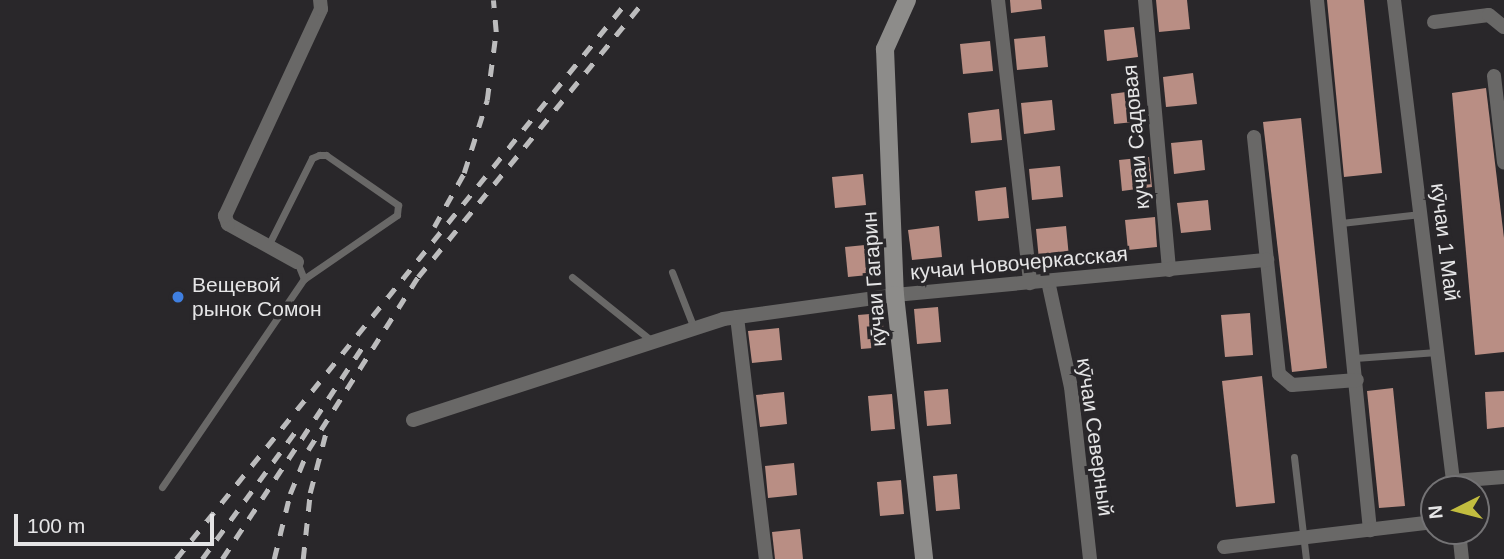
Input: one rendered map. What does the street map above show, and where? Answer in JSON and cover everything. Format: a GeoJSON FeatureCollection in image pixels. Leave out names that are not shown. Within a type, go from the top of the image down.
{"type":"FeatureCollection","features":[{"type":"Feature","properties":{"kind":"main road","name":"кӯчаи Гагарин"},"geometry":{"type":"LineString","coordinates":[[907,0],[884,49],[895,295],[924,559]]}},
{"type":"Feature","properties":{"kind":"street"},"geometry":{"type":"LineString","coordinates":[[297,262],[228,225],[227,205],[321,9],[320,0]]}},
{"type":"Feature","properties":{"kind":"street"},"geometry":{"type":"LineString","coordinates":[[998,0],[1030,283]]}},
{"type":"Feature","properties":{"kind":"street","name":"кучаи Садовая"},"geometry":{"type":"LineString","coordinates":[[1145,0],[1169,270]]}},
{"type":"Feature","properties":{"kind":"street"},"geometry":{"type":"LineString","coordinates":[[1317,0],[1355,358],[1370,530]]}},
{"type":"Feature","properties":{"kind":"street","name":"кӯчаи 1 Май"},"geometry":{"type":"LineString","coordinates":[[1394,0],[1452,475]]}},
{"type":"Feature","properties":{"kind":"street"},"geometry":{"type":"LineString","coordinates":[[1434,22],[1489,15],[1504,27]]}},
{"type":"Feature","properties":{"kind":"street"},"geometry":{"type":"LineString","coordinates":[[1494,76],[1504,162]]}},
{"type":"Feature","properties":{"kind":"street"},"geometry":{"type":"LineString","coordinates":[[1254,137],[1279,374],[1284,382],[1357,380]]}},
{"type":"Feature","properties":{"kind":"street","name":"кучаи Новочеркасская"},"geometry":{"type":"LineString","coordinates":[[413,420],[694,328],[737,317],[895,295],[1267,260]]}},
{"type":"Feature","properties":{"kind":"street","name":"кӯчаи Северный"},"geometry":{"type":"LineString","coordinates":[[1048,281],[1071,387],[1090,559]]}},
{"type":"Feature","properties":{"kind":"street"},"geometry":{"type":"LineString","coordinates":[[737,317],[766,559]]}},
{"type":"Feature","properties":{"kind":"street"},"geometry":{"type":"LineString","coordinates":[[1224,547],[1420,524]]}},
{"type":"Feature","properties":{"kind":"lane"},"geometry":{"type":"LineString","coordinates":[[162,487],[304,279],[397,215],[398,205],[326,155],[319,155],[312,158],[268,246]]}},
{"type":"Feature","properties":{"kind":"lane"},"geometry":{"type":"LineString","coordinates":[[1341,223],[1420,214]]}},
{"type":"Feature","properties":{"kind":"lane"},"geometry":{"type":"LineString","coordinates":[[297,262],[304,279]]}},
{"type":"Feature","properties":{"kind":"lane"},"geometry":{"type":"LineString","coordinates":[[671,272],[694,328]]}},
{"type":"Feature","properties":{"kind":"lane"},"geometry":{"type":"LineString","coordinates":[[572,277],[653,342]]}},
{"type":"Feature","properties":{"kind":"lane"},"geometry":{"type":"LineString","coordinates":[[1355,358],[1437,352]]}},
{"type":"Feature","properties":{"kind":"lane"},"geometry":{"type":"LineString","coordinates":[[1294,457],[1306,559]]}},
{"type":"Feature","properties":{"kind":"building"},"geometry":{"type":"Polygon","coordinates":[[[1010,0],[1041,0],[1042,9],[1011,13],[1010,0]]]}},
{"type":"Feature","properties":{"kind":"building"},"geometry":{"type":"Polygon","coordinates":[[[1156,0],[1187,0],[1190,29],[1159,32],[1156,0]]]}},
{"type":"Feature","properties":{"kind":"building"},"geometry":{"type":"Polygon","coordinates":[[[1327,0],[1364,0],[1382,173],[1344,177],[1327,0]]]}},
{"type":"Feature","properties":{"kind":"building"},"geometry":{"type":"Polygon","coordinates":[[[1134,27],[1138,57],[1107,61],[1104,30],[1134,27]]]}},
{"type":"Feature","properties":{"kind":"building"},"geometry":{"type":"Polygon","coordinates":[[[1045,36],[1048,67],[1017,70],[1014,39],[1045,36]]]}},
{"type":"Feature","properties":{"kind":"building"},"geometry":{"type":"Polygon","coordinates":[[[990,41],[993,71],[963,74],[960,44],[990,41]]]}},
{"type":"Feature","properties":{"kind":"building"},"geometry":{"type":"Polygon","coordinates":[[[1193,73],[1197,104],[1166,107],[1163,77],[1193,73]]]}},
{"type":"Feature","properties":{"kind":"building"},"geometry":{"type":"Polygon","coordinates":[[[1486,88],[1504,238],[1504,352],[1475,355],[1452,93],[1486,88]]]}},
{"type":"Feature","properties":{"kind":"building"},"geometry":{"type":"Polygon","coordinates":[[[1141,90],[1144,121],[1114,124],[1111,94],[1141,90]]]}},
{"type":"Feature","properties":{"kind":"building"},"geometry":{"type":"Polygon","coordinates":[[[1052,100],[1055,130],[1024,134],[1021,103],[1052,100]]]}},
{"type":"Feature","properties":{"kind":"building"},"geometry":{"type":"Polygon","coordinates":[[[999,109],[1002,140],[971,143],[968,113],[999,109]]]}},
{"type":"Feature","properties":{"kind":"building"},"geometry":{"type":"Polygon","coordinates":[[[1301,118],[1327,368],[1292,372],[1263,122],[1301,118]]]}},
{"type":"Feature","properties":{"kind":"building"},"geometry":{"type":"Polygon","coordinates":[[[1202,140],[1205,170],[1174,174],[1171,143],[1202,140]]]}},
{"type":"Feature","properties":{"kind":"building"},"geometry":{"type":"Polygon","coordinates":[[[1149,157],[1152,187],[1122,191],[1119,160],[1149,157]]]}},
{"type":"Feature","properties":{"kind":"building"},"geometry":{"type":"Polygon","coordinates":[[[1060,166],[1063,197],[1032,200],[1029,169],[1060,166]]]}},
{"type":"Feature","properties":{"kind":"building"},"geometry":{"type":"Polygon","coordinates":[[[863,174],[866,205],[835,208],[832,177],[863,174]]]}},
{"type":"Feature","properties":{"kind":"building"},"geometry":{"type":"Polygon","coordinates":[[[1006,187],[1009,218],[978,221],[975,191],[1006,187]]]}},
{"type":"Feature","properties":{"kind":"building"},"geometry":{"type":"Polygon","coordinates":[[[1208,200],[1211,230],[1181,233],[1177,203],[1208,200]]]}},
{"type":"Feature","properties":{"kind":"building"},"geometry":{"type":"Polygon","coordinates":[[[1155,217],[1157,247],[1128,250],[1125,220],[1155,217]]]}},
{"type":"Feature","properties":{"kind":"building"},"geometry":{"type":"Polygon","coordinates":[[[939,226],[942,257],[912,260],[908,230],[939,226]]]}},
{"type":"Feature","properties":{"kind":"building"},"geometry":{"type":"Polygon","coordinates":[[[1066,226],[1069,257],[1039,260],[1036,229],[1066,226]]]}},
{"type":"Feature","properties":{"kind":"building"},"geometry":{"type":"Polygon","coordinates":[[[875,244],[878,274],[848,277],[845,247],[875,244]]]}},
{"type":"Feature","properties":{"kind":"building"},"geometry":{"type":"Polygon","coordinates":[[[938,307],[941,342],[917,344],[914,309],[938,307]]]}},
{"type":"Feature","properties":{"kind":"building"},"geometry":{"type":"Polygon","coordinates":[[[882,313],[885,347],[861,349],[858,315],[882,313]]]}},
{"type":"Feature","properties":{"kind":"building"},"geometry":{"type":"Polygon","coordinates":[[[1250,313],[1253,355],[1225,357],[1221,315],[1250,313]]]}},
{"type":"Feature","properties":{"kind":"building"},"geometry":{"type":"Polygon","coordinates":[[[779,328],[782,360],[752,363],[748,331],[779,328]]]}},
{"type":"Feature","properties":{"kind":"building"},"geometry":{"type":"Polygon","coordinates":[[[1262,376],[1275,503],[1236,507],[1222,381],[1262,376]]]}},
{"type":"Feature","properties":{"kind":"building"},"geometry":{"type":"Polygon","coordinates":[[[1393,388],[1405,506],[1379,508],[1367,391],[1393,388]]]}},
{"type":"Feature","properties":{"kind":"building"},"geometry":{"type":"Polygon","coordinates":[[[948,389],[951,424],[927,426],[924,391],[948,389]]]}},
{"type":"Feature","properties":{"kind":"building"},"geometry":{"type":"Polygon","coordinates":[[[1504,391],[1504,427],[1487,429],[1485,392],[1504,391]]]}},
{"type":"Feature","properties":{"kind":"building"},"geometry":{"type":"Polygon","coordinates":[[[784,392],[787,424],[760,427],[756,395],[784,392]]]}},
{"type":"Feature","properties":{"kind":"building"},"geometry":{"type":"Polygon","coordinates":[[[892,394],[895,429],[871,431],[868,396],[892,394]]]}},
{"type":"Feature","properties":{"kind":"building"},"geometry":{"type":"Polygon","coordinates":[[[794,463],[797,495],[768,498],[765,466],[794,463]]]}},
{"type":"Feature","properties":{"kind":"building"},"geometry":{"type":"Polygon","coordinates":[[[957,474],[960,509],[936,511],[933,476],[957,474]]]}},
{"type":"Feature","properties":{"kind":"building"},"geometry":{"type":"Polygon","coordinates":[[[901,480],[904,514],[880,516],[877,482],[901,480]]]}},
{"type":"Feature","properties":{"kind":"building"},"geometry":{"type":"Polygon","coordinates":[[[800,529],[803,559],[775,559],[772,532],[800,529]]]}},
{"type":"Feature","properties":{"kind":"railway"},"geometry":{"type":"LineString","coordinates":[[434,227],[464,173],[487,100],[496,32],[493,0]]}},
{"type":"Feature","properties":{"kind":"railway"},"geometry":{"type":"LineString","coordinates":[[176,559],[628,0]]}},
{"type":"Feature","properties":{"kind":"railway"},"geometry":{"type":"LineString","coordinates":[[274,559],[290,494],[308,450],[418,277],[645,0]]}},
{"type":"Feature","properties":{"kind":"railway"},"geometry":{"type":"LineString","coordinates":[[222,559],[363,346]]}},
{"type":"Feature","properties":{"kind":"railway"},"geometry":{"type":"LineString","coordinates":[[202,559],[295,432]]}},
{"type":"Feature","properties":{"kind":"railway"},"geometry":{"type":"LineString","coordinates":[[303,559],[310,493],[326,432]]}},
{"type":"Feature","properties":{"kind":"place","name":"Вещевой рынок Сомон"},"geometry":{"type":"Point","coordinates":[178,297]}}]}
